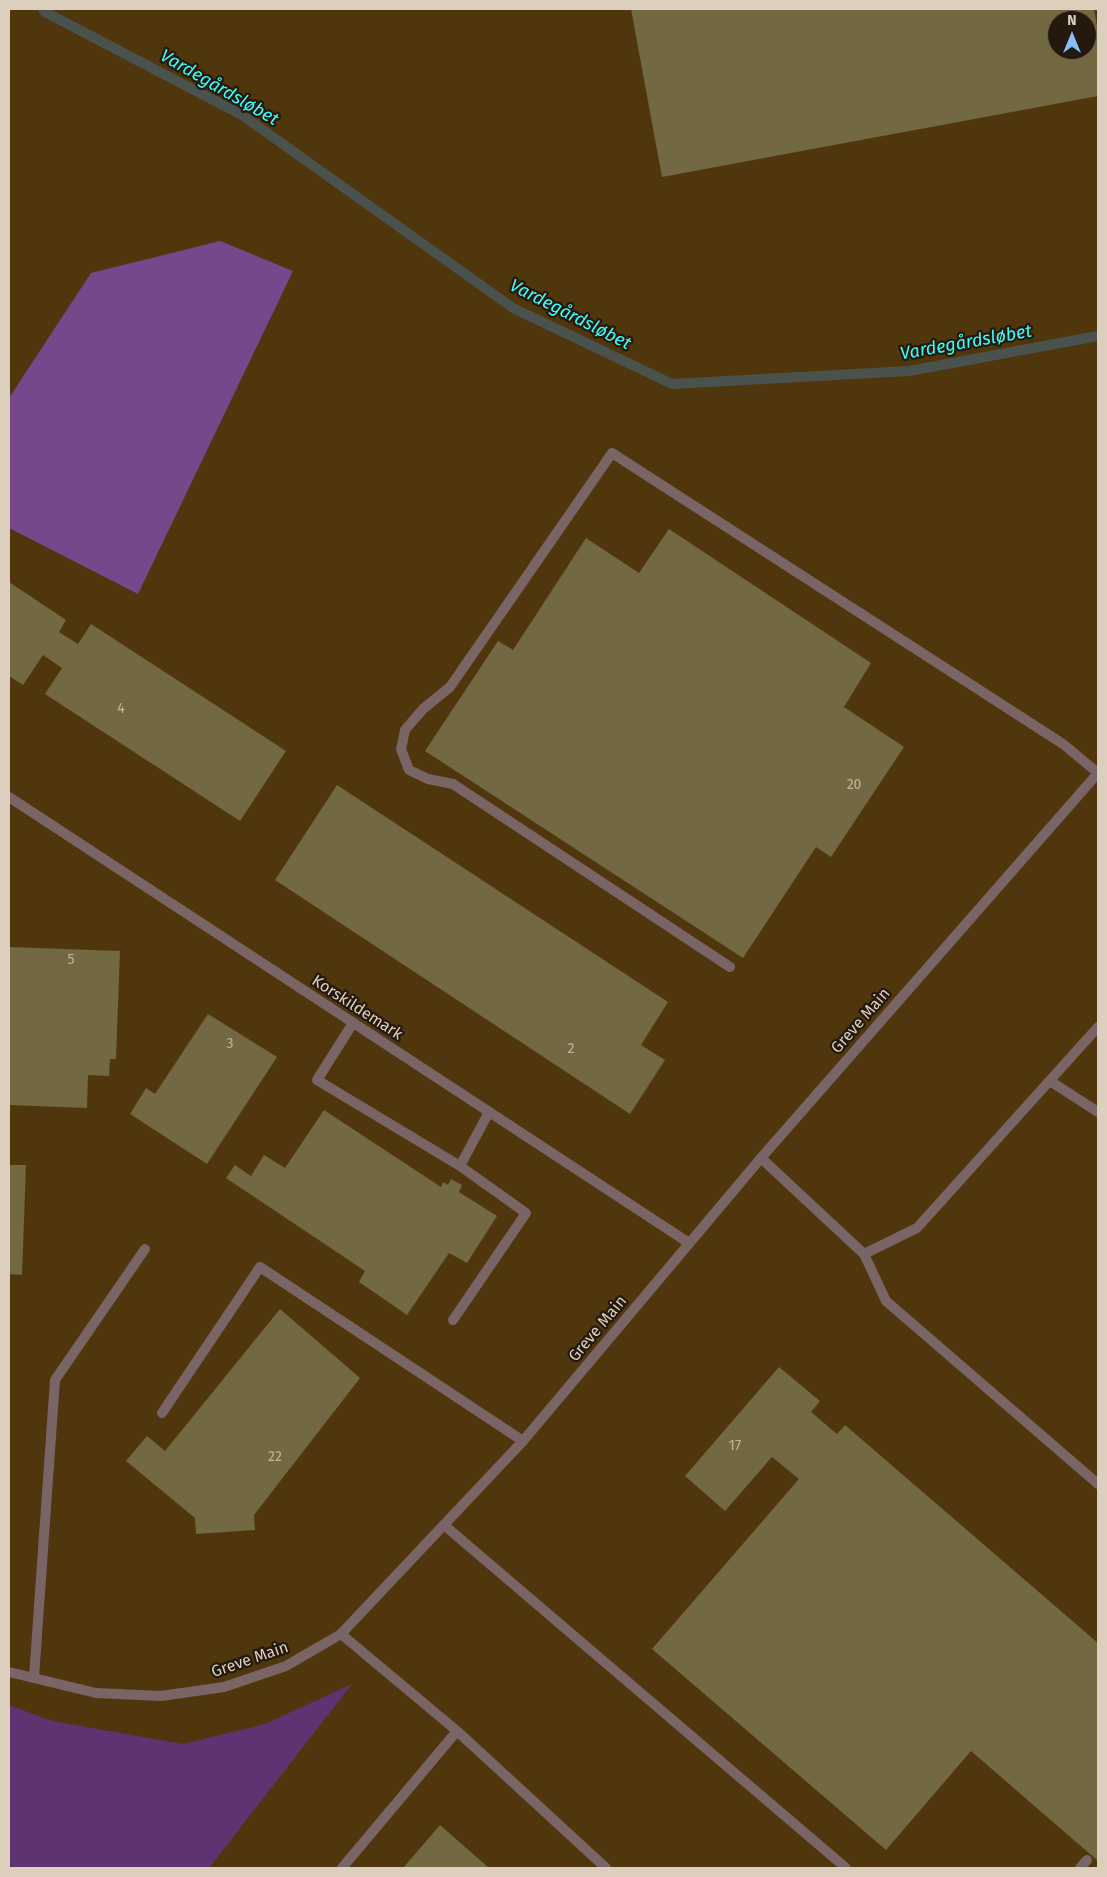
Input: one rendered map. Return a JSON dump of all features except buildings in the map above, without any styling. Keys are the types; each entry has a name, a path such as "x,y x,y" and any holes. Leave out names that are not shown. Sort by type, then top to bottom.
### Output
{"street":[{"path":"730,967 453,784 428,779 409,770 401,749 405,730 423,709 450,687 612,453 1063,744 1098,773"},
{"name":"Greve Main","path":"9,1672 96,1693 161,1696 224,1688 286,1666 341,1634 523,1441 761,1158 1098,773"},
{"name":"Korskildemark","path":"9,797 689,1243"},
{"path":"353,1023 317,1080 460,1166 526,1214 452,1320"},
{"path":"864,1254 917,1228 1098,1027"},
{"path":"1050,1081 1098,1112"},
{"path":"460,1166 489,1112"},
{"path":"761,1158 864,1254 886,1301 1098,1484"},
{"path":"34,1677 55,1380 145,1249"},
{"path":"162,1413 260,1267 523,1441"},
{"path":"444,1525 846,1868"},
{"path":"341,1634 457,1731 606,1868"},
{"path":"342,1868 457,1731"}],"shaded area":[{"path":"9,9 1098,9 1098,1868 9,1868"},
{"path":"220,241 293,271 138,594 9,528 9,398 91,273"},
{"path":"352,1684 209,1868 9,1868 9,1705 52,1721 183,1744 265,1724"}],"waterway":[{"name":"Vardegårdsløbet","path":"43,9 45,12 242,115 513,308 672,384 909,371 1098,336"}]}
